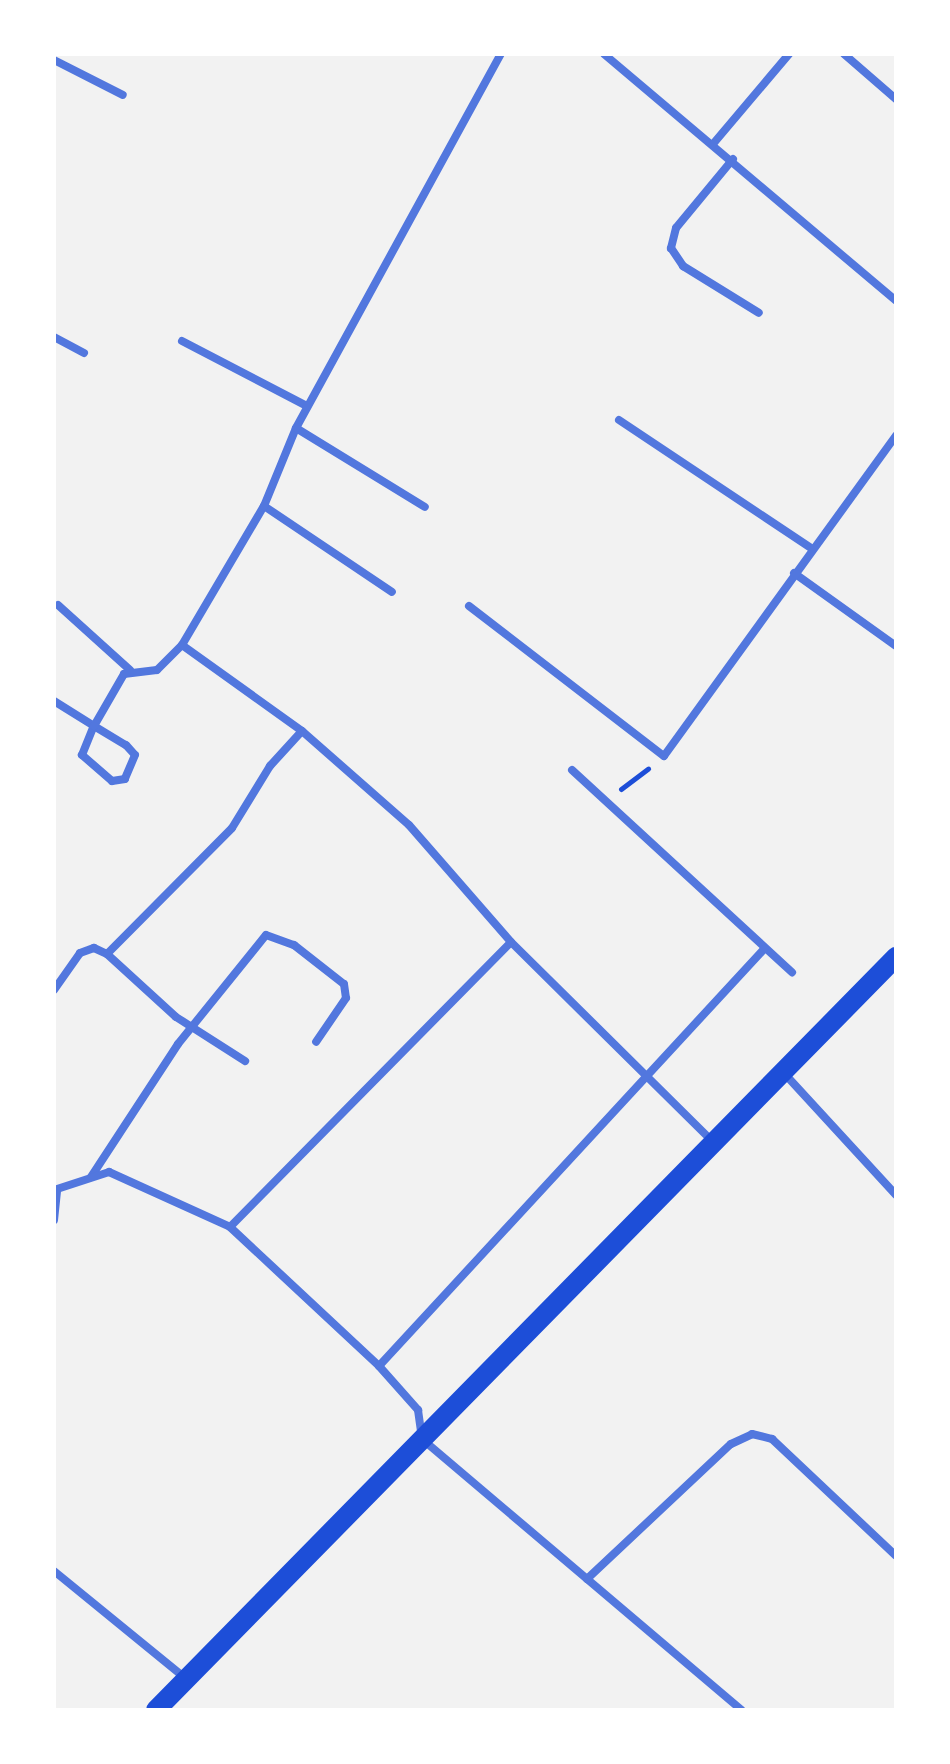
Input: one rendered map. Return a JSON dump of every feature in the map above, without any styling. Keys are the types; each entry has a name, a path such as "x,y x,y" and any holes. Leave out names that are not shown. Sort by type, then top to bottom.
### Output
{"main road":[{"path":"156,1710 896,957"}],"street":[{"path":"58,605 130,670 157,670 182,645 264,506 307,406 501,54"},
{"path":"604,54 733,159 896,301"},
{"path":"713,144 789,54"},
{"path":"844,54 896,99"},
{"path":"54,60 123,95"},
{"path":"733,159 676,228 671,248 683,266 759,313"},
{"path":"54,337 84,353"},
{"path":"182,341 307,406"},
{"path":"619,420 811,548"},
{"path":"296,428 425,507"},
{"path":"469,606 664,756 811,548 896,435"},
{"path":"264,506 392,592"},
{"path":"794,573 896,646"},
{"path":"182,645 302,731 409,825 511,942 714,1142"},
{"path":"54,701 94,726 135,755 125,779 112,781 85,760 94,726 130,670"},
{"path":"107,954 232,828 270,766 302,731"},
{"path":"572,770 792,972"},
{"path":"91,1177 191,1028 255,946 278,936 344,984 346,998 316,1042"},
{"path":"230,1227 511,942"},
{"path":"54,990 80,953 94,948 107,954 191,1028 245,1061"},
{"path":"379,1366 645,1074 764,949"},
{"path":"783,1072 896,1195"},
{"path":"54,1220 56,1191 109,1172 230,1227 379,1366 418,1410 422,1439 741,1710"},
{"path":"587,1579 731,1444 752,1434 772,1439 896,1556"},
{"path":"54,1571 185,1678"}],"path":[{"path":"608,800 664,756"}]}
